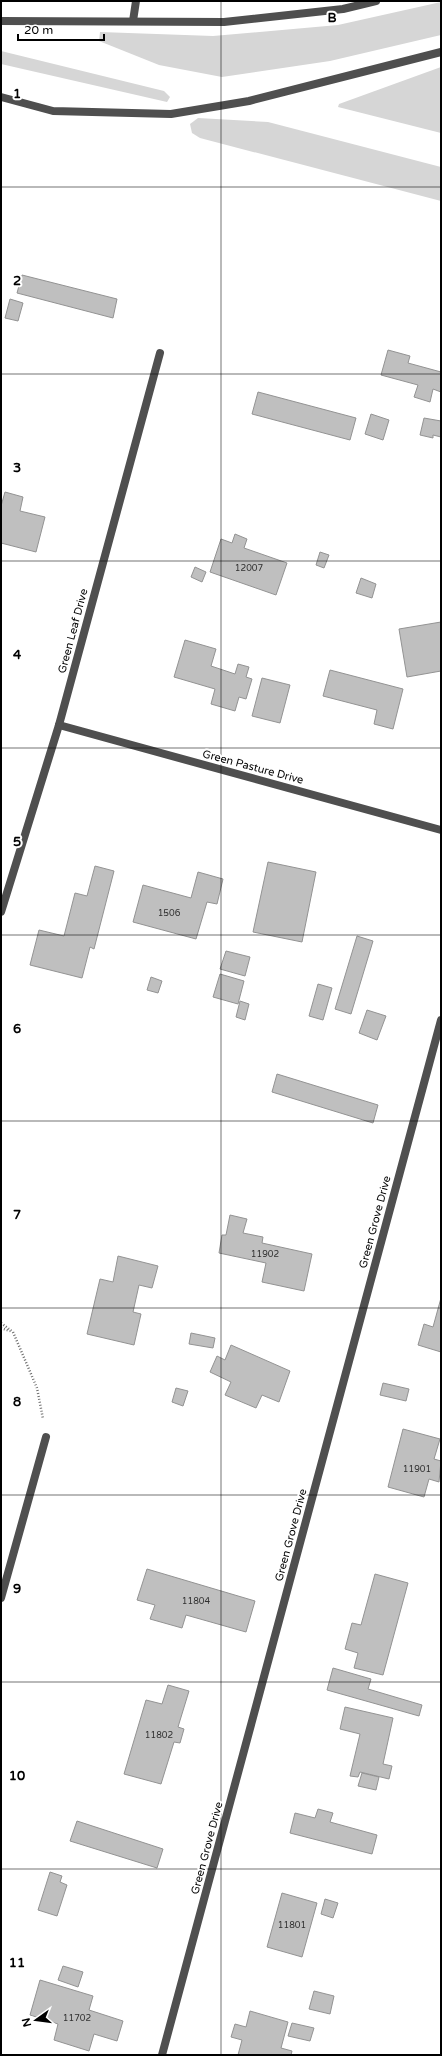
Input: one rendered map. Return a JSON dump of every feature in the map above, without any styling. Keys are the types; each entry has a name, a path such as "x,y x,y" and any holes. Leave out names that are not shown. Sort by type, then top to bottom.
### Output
{"street":[{"path":"133,21 136,1"},
{"path":"1,22 224,22 343,8 376,1"},
{"path":"1,97 53,111 171,114 249,101 441,52"},
{"name":"Green Leaf Drive","path":"1,912 59,725 160,354"},
{"name":"Green Pasture Drive","path":"59,725 441,830"},
{"name":"Green Grove Drive","path":"162,2055 441,1020"},
{"path":"1,1598 46,1437"}],"path":[{"path":"1,1324 13,1332 37,1388 46,1437"},
{"path":"1,1328 13,1332"}],"shaded area":[{"path":"441,2 441,35 330,61 222,77 159,65 99,41 100,32 213,36 338,25"},
{"path":"1,51 164,91 170,97 167,102 1,64"},
{"path":"441,67 441,133 338,107 339,104"},
{"path":"198,118 268,122 441,167 441,201 200,138 192,133 190,124"}],"building":[{"path":"22,275 117,299 113,318 17,293"},
{"path":"10,299 23,303 18,321 5,318"},
{"path":"388,350 410,356 408,363 441,372 441,392 433,389 430,402 414,397 418,385 381,375"},
{"path":"258,392 356,418 350,440 252,414"},
{"path":"371,414 389,420 383,440 365,434"},
{"path":"424,418 441,421 441,437 433,435 433,438 420,435"},
{"path":"5,492 23,497 20,511 45,517 36,552 1,543 1,506"},
{"path":"235,534 247,539 244,548 287,563 276,595 210,572 221,539 232,543"},
{"path":"320,552 329,555 324,568 316,565"},
{"path":"195,567 206,572 202,582 191,577"},
{"path":"361,578 376,584 372,598 356,593"},
{"path":"441,622 441,671 407,677 399,629"},
{"path":"185,640 216,649 211,666 235,674 238,664 249,667 246,677 252,679 246,699 239,697 235,711 211,704 215,689 174,677"},
{"path":"330,670 403,689 393,729 374,724 377,710 323,696"},
{"path":"262,678 290,685 280,723 252,716"},
{"path":"268,862 316,872 302,942 253,932"},
{"path":"95,866 114,871 94,949 90,947 82,978 30,965 39,930 64,936 75,893 87,896"},
{"path":"198,872 223,879 217,904 207,902 196,939 133,922 143,885 191,898"},
{"path":"357,936 373,941 351,1014 335,1009"},
{"path":"226,951 250,957 245,976 220,969"},
{"path":"220,974 244,981 238,1004 213,997"},
{"path":"151,977 162,981 158,993 147,990"},
{"path":"318,984 332,988 323,1020 309,1016"},
{"path":"240,1001 249,1004 245,1020 236,1017"},
{"path":"367,1010 386,1016 377,1040 359,1033"},
{"path":"277,1074 378,1105 373,1123 272,1092"},
{"path":"230,1215 247,1219 243,1233 263,1237 262,1243 312,1254 304,1291 262,1282 266,1263 219,1253 222,1235 226,1235"},
{"path":"118,1256 158,1266 152,1288 139,1285 133,1312 141,1314 134,1345 87,1334 100,1279 113,1282"},
{"path":"441,1298 441,1352 418,1345 424,1324 433,1327"},
{"path":"191,1333 215,1338 213,1348 189,1344"},
{"path":"231,1345 290,1371 279,1402 262,1395 256,1408 225,1395 231,1382 210,1372 217,1356 225,1360"},
{"path":"383,1383 409,1389 406,1401 380,1395"},
{"path":"176,1388 188,1391 183,1406 172,1402"},
{"path":"403,1429 440,1439 434,1459 441,1461 439,1482 429,1479 424,1497 388,1487"},
{"path":"147,1569 255,1601 246,1632 186,1615 182,1628 150,1619 155,1605 137,1600"},
{"path":"375,1574 408,1583 383,1675 354,1668 358,1653 345,1649 352,1623 361,1625"},
{"path":"333,1668 371,1679 368,1689 422,1705 419,1716 327,1690"},
{"path":"168,1685 189,1691 178,1727 184,1729 180,1743 174,1742 161,1784 124,1774 146,1700 162,1704"},
{"path":"345,1707 393,1718 383,1764 392,1766 389,1779 360,1772 358,1777 350,1776 360,1734 340,1729"},
{"path":"362,1773 379,1777 376,1790 358,1786"},
{"path":"318,1809 333,1813 330,1822 377,1835 372,1854 290,1833 295,1813 315,1818"},
{"path":"77,1821 163,1849 157,1868 70,1841"},
{"path":"50,1872 62,1876 60,1882 67,1885 57,1916 38,1910"},
{"path":"282,1893 317,1903 302,1957 267,1947"},
{"path":"325,1899 338,1903 333,1918 321,1914"},
{"path":"63,1966 83,1972 78,1987 58,1980"},
{"path":"40,1980 93,1996 89,2010 123,2021 117,2041 94,2034 89,2051 54,2040 58,2024 30,2015"},
{"path":"314,1991 334,1996 330,2014 309,2009"},
{"path":"250,2011 288,2022 281,2048 292,2051 291,2055 238,2055 242,2040 231,2037 235,2024 246,2027"},
{"path":"292,2023 314,2028 310,2041 288,2036"}]}
